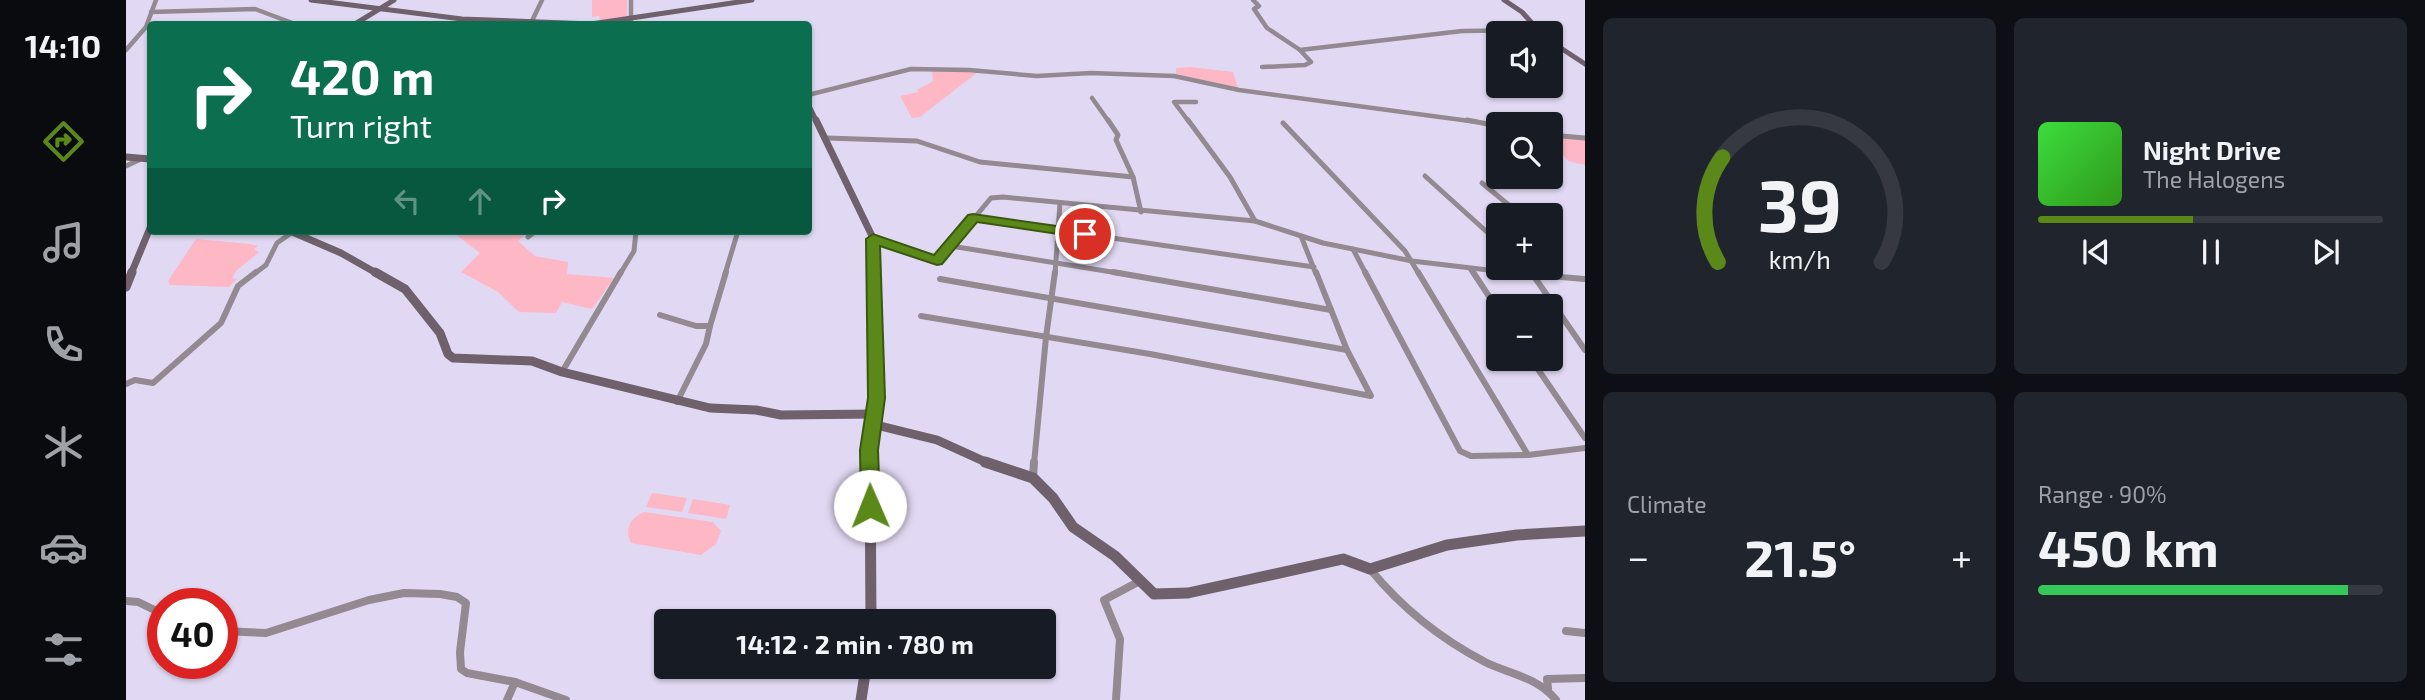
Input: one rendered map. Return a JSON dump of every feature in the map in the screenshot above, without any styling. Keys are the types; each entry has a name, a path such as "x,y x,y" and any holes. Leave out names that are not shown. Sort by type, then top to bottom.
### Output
{"street":[{"path":"148,21 156,0"},
{"path":"311,0 462,19 532,21 542,0"},
{"path":"360,21 394,0"},
{"path":"631,0 631,20"},
{"path":"621,21 752,0"},
{"path":"1252,0 1259,6 1254,9 1267,28 1307,55 1310,64 1262,67"},
{"path":"1506,0 1530,21"},
{"path":"151,12 255,9 287,21"},
{"path":"126,50 147,23"},
{"path":"1300,50 1462,31 1486,31"},
{"path":"1563,50 1585,64"},
{"path":"812,94 848,83 920,68 1037,76 1091,73 1174,76 1239,90 1431,114 1486,124"},
{"path":"1092,98 1118,135 1116,140 1133,177 1141,212"},
{"path":"1196,102 1174,102 1230,177 1255,220"},
{"path":"812,117 827,138 833,159 873,239 873,419 869,450 872,609"},
{"path":"1283,123 1405,251 1528,455"},
{"path":"1563,136 1585,138"},
{"path":"827,138 915,141 980,162 1133,177"},
{"path":"126,157 147,159"},
{"path":"126,166 141,159"},
{"path":"1425,176 1486,231"},
{"path":"1482,183 1506,203"},
{"path":"873,239 915,251 935,260 942,257 973,218 996,197 1141,212 1255,220 1301,236 1353,249 1412,261 1486,271"},
{"path":"1033,478 1060,203"},
{"path":"973,218 1314,267"},
{"path":"126,287 147,235"},
{"path":"126,384 135,380 153,383 216,328 225,317 238,286 266,265 277,243 287,235"},
{"path":"301,235 341,253 405,289 440,333 448,354 453,358 532,361 562,372 677,402 781,415 873,419 937,440 979,460 1033,478 1043,486 1073,527 1115,556 1154,594 1188,593 1343,559 1354,561 1370,569 1410,609 1446,637 1486,662 1548,688 1556,700"},
{"path":"562,372 634,251 636,235"},
{"path":"677,402 706,344 737,235"},
{"path":"921,316 1371,396 1347,350 1301,236"},
{"path":"951,246 1273,298 1331,310"},
{"path":"1353,249 1460,451 1471,456 1528,455 1585,449"},
{"path":"1471,270 1487,294"},
{"path":"1563,277 1585,279"},
{"path":"940,279 1347,350"},
{"path":"1537,280 1585,350"},
{"path":"660,315 696,326 710,326"},
{"path":"1539,371 1585,438"},
{"path":"1370,569 1447,545 1517,535 1585,531"},
{"path":"1116,700 1121,639 1104,600 1140,581"},
{"path":"238,632 266,633 369,600 404,593 457,597 466,603 460,652 461,668 467,673 514,682 566,700"},
{"path":"126,601 147,606"},
{"path":"1566,631 1585,633"},
{"path":"1548,688 1548,679 1585,678"},
{"path":"861,700 864,679"},
{"path":"507,700 514,682"}],"shaded area":[{"path":"592,0 627,0 627,16 600,20 599,16 592,17"},
{"path":"1176,68 1233,72 1238,88 1176,74"},
{"path":"932,71 978,72 920,117 912,118 900,96 918,92 917,90 933,81"},
{"path":"1563,137 1585,140 1585,165 1568,161 1563,155"},
{"path":"456,235 525,235 518,241 535,256 568,262 567,274 614,278 592,309 562,302 556,313 519,312 498,292 461,272 480,253"},
{"path":"196,239 250,244 258,246 254,249 259,252 236,271 232,278 237,279 229,287 170,285 168,281"},
{"path":"652,493 687,498 682,512 646,507"},
{"path":"693,499 730,505 726,519 688,513"},
{"path":"644,512 713,522 721,531 716,544 701,555 631,543 628,533 630,524"}],"route":[{"path":"870,506 869,450 877,398 873,239 939,260 973,218 1085,234"}]}
